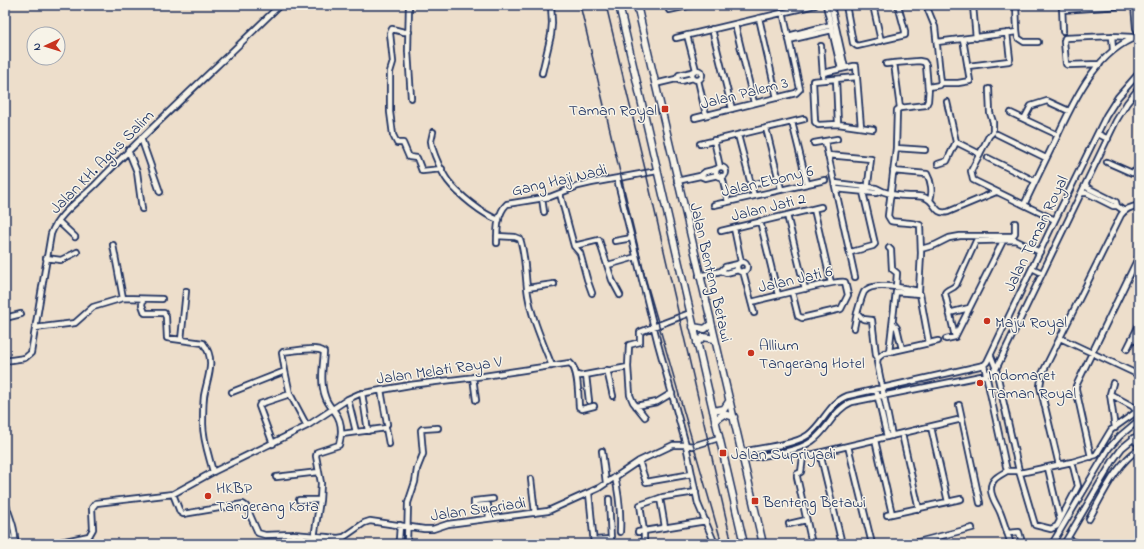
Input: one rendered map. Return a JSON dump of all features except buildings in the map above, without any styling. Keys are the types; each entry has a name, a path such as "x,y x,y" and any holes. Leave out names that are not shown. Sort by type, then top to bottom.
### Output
{"highway":[{"path":"5,527 13,544"}],"main road":[{"name":"Jalan Benteng Betawi","path":"619,5 744,544"},
{"name":"Jalan Benteng Betawi","path":"637,5 699,276 744,459 762,544"},
{"path":"693,327 705,329 711,324"},
{"path":"697,343 703,338 715,339"},
{"path":"713,411 724,409 730,400"},
{"path":"715,420 724,414 734,417"}],"street":[{"name":"Jalan KH. Agus Salim","path":"5,361 21,359 28,356 32,347 46,258 51,234 58,221 128,150 280,5"},
{"path":"409,5 408,67 411,98"},
{"path":"542,73 551,35 551,5"},
{"path":"669,10 681,6 692,5"},
{"path":"676,38 815,5"},
{"path":"826,5 843,68"},
{"path":"831,5 843,68"},
{"path":"847,5 853,43 857,46 905,35 898,5"},
{"path":"873,5 881,41"},
{"path":"926,5 935,27 941,83"},
{"path":"974,5 976,38"},
{"path":"1016,5 1018,38 1022,42 1038,42"},
{"path":"1024,205 1076,96 1100,64 1113,50 1125,40 1139,35 1136,28 1137,15 1134,5 1062,8 1063,31"},
{"path":"783,12 789,38 831,28"},
{"path":"759,18 777,98"},
{"path":"735,24 754,103"},
{"path":"409,32 392,29 390,33 393,62 390,80 390,112 394,138 396,143 403,143 409,157 417,158 422,171 442,169"},
{"path":"712,29 732,109"},
{"path":"937,42 1017,32"},
{"path":"968,66 1009,61 1007,33"},
{"path":"687,35 695,79 706,115"},
{"path":"1100,64 1066,64 1065,38 1112,36 1125,40"},
{"path":"1112,36 1113,50"},
{"name":"Jalan Palem 3","path":"695,118 777,98 799,91 800,89 789,38"},
{"path":"928,89 931,86 941,83 970,81 963,39"},
{"path":"821,46 824,79"},
{"path":"886,64 919,61 924,62 926,65 928,102 926,105 900,108"},
{"path":"854,328 857,313 866,290 882,286 919,291 921,249 919,224 897,222 891,220 888,216 896,148 897,110 900,108 894,63"},
{"path":"1088,64 1092,74"},
{"path":"823,74 856,66 861,127"},
{"path":"655,84 676,79 679,76 694,71 700,71 702,74 700,78 695,79 681,81 676,79"},
{"name":"Jalan Teman Royal","path":"984,365 991,356 1055,220 1099,135 1106,116 1118,96 1139,73"},
{"path":"857,77 813,80 816,124 838,124 873,129"},
{"path":"836,78 838,124"},
{"name":"Jalan Teman Royal","path":"996,369 1041,273 1086,185 1116,121 1127,103 1139,88"},
{"path":"989,89 990,113 993,122 993,132 989,136 971,171 973,180 1055,220"},
{"path":"1024,119 1031,106 1047,101 1069,111"},
{"path":"938,164 946,161 956,142 947,102"},
{"path":"1010,113 1058,135"},
{"path":"700,144 804,119"},
{"path":"792,122 807,183"},
{"path":"766,128 781,189"},
{"path":"433,132 431,141 432,147 448,182 489,217 499,220"},
{"path":"997,134 1046,158"},
{"path":"738,135 754,196"},
{"path":"1099,135 1107,139"},
{"path":"141,138 160,192"},
{"path":"814,143 837,139"},
{"path":"714,140 720,176 728,202"},
{"path":"825,141 851,252 855,277"},
{"path":"956,142 980,154"},
{"path":"896,148 925,150"},
{"path":"128,150 137,172 142,208"},
{"path":"828,155 871,158 872,160 865,189 875,244 873,246 851,252"},
{"path":"988,158 1035,181"},
{"path":"1107,162 1132,173 1135,172 1139,165"},
{"path":"677,180 700,176 705,178 720,176 725,175 726,171 725,168 719,168 705,172 700,176"},
{"name":"Gang Haji Nadi","path":"497,243 499,220 503,208 507,204 560,194 578,186 657,171"},
{"path":"893,171 926,174 932,194 930,200"},
{"path":"751,185 778,178"},
{"path":"617,179 654,327 686,444 698,504 715,544"},
{"name":"Jalan Ebony 6","path":"714,205 825,180"},
{"path":"835,183 865,189"},
{"path":"1086,185 1088,188 1116,202 1117,206"},
{"path":"836,189 876,188 890,194 900,196 922,196 930,200 939,212 944,213 996,192"},
{"path":"1082,193 1087,193 1117,206 1124,211"},
{"path":"560,194 574,246 580,253 592,293"},
{"path":"542,198 544,212"},
{"path":"1058,465 1040,386 1040,380 1124,211 1128,208 1139,205"},
{"name":"Jalan Jati 2","path":"721,231 821,207"},
{"path":"814,209 831,283"},
{"path":"787,215 805,289"},
{"path":"58,221 75,237"},
{"path":"760,222 778,295"},
{"path":"921,249 935,245 949,238 960,236 1013,236 1015,233 1015,223"},
{"path":"734,228 739,263 754,313"},
{"path":"497,236 515,237 520,239 532,312 552,366"},
{"path":"615,241 632,238"},
{"path":"574,246 599,240 613,283 620,295"},
{"path":"955,337 945,294 956,285 976,241 1016,240 1040,252"},
{"path":"955,337 1003,241"},
{"path":"113,245 123,298"},
{"path":"889,248 891,250 892,269 897,273 896,287"},
{"path":"46,258 61,260 77,252"},
{"path":"1091,457 1076,386 1139,256"},
{"path":"608,265 636,257"},
{"path":"699,276 721,271 725,267 739,263 746,263 747,266 745,270 741,271 726,273 721,271"},
{"path":"1033,268 1041,273"},
{"name":"Jalan Jati 6","path":"751,302 778,295 831,283 844,281 848,295 841,309 808,318 802,318 798,316 792,292"},
{"path":"527,288 554,284"},
{"path":"181,340 186,291"},
{"path":"889,352 896,292 920,294 929,343"},
{"path":"35,328 75,323 93,306 123,298 162,299"},
{"path":"143,299 142,305 145,313 164,313 166,317 167,338 203,343 207,348 210,357 210,374 204,396 203,425 205,441 213,472"},
{"path":"949,312 969,308"},
{"path":"645,417 630,396 628,367 629,345 639,343 640,332 690,313"},
{"path":"857,313 863,319 872,320 876,354 878,358 877,362 880,396 889,437"},
{"path":"5,318 21,314"},
{"path":"893,323 897,328 902,349"},
{"path":"1127,349 1139,325"},
{"path":"946,339 955,337"},
{"path":"1060,338 1139,375"},
{"path":"1132,338 1139,342"},
{"path":"878,358 884,353 938,341"},
{"path":"307,426 290,394 282,353 321,349 324,352 322,385 325,398 338,418 342,434 340,445 317,452 316,456 321,483 320,500 313,544"},
{"path":"991,356 996,369 1020,472 1035,525 1051,529 1057,526 1078,486 1072,462"},
{"name":"Jalan Melati Raya V","path":"173,494 213,472 273,444 307,426 348,399 362,393 572,364 577,375"},
{"path":"742,452 797,440 806,436 814,430 838,402 851,394 984,365 1007,471"},
{"path":"594,406 580,408 577,375 628,367"},
{"path":"744,459 796,448 809,443 817,437 842,407 852,402 986,375 996,369"},
{"path":"607,370 612,396"},
{"path":"232,392 285,371"},
{"path":"586,374 589,401"},
{"path":"474,377 476,400"},
{"path":"1113,383 1110,394 1115,428"},
{"path":"381,390 387,424"},
{"path":"362,393 368,431"},
{"path":"636,406 657,402 672,393"},
{"path":"273,444 259,406 260,404 290,394"},
{"path":"851,394 852,402"},
{"path":"1011,544 1000,511 991,494 990,489 992,483 998,476 1007,471 1020,472 1048,468 1096,455 1106,437 1115,428 1138,411 1110,394"},
{"path":"348,399 356,432"},
{"path":"959,405 980,493 980,503"},
{"path":"812,544 796,475 801,472 803,458 806,456 962,419"},
{"path":"1052,544 1109,448 1120,436 1139,420"},
{"path":"930,427 948,502"},
{"path":"342,434 387,428 389,444"},
{"path":"407,544 408,503 415,482 416,469 423,454 421,430 438,428"},
{"path":"902,434 919,509"},
{"path":"1064,544 1117,454 1139,434"},
{"name":"Jalan Supriadi","path":"173,494 180,512 183,514 243,504 246,506 258,533 265,535 293,534 341,538 364,523 370,521 433,529 448,524 548,511 589,493 639,461 673,445 686,444 693,446 719,438"},
{"path":"1090,519 1119,468 1139,448 1133,438"},
{"path":"875,440 892,514"},
{"path":"848,446 872,544"},
{"path":"762,448 764,455"},
{"path":"602,451 606,483"},
{"path":"820,453 842,544"},
{"path":"639,461 646,482 692,474"},
{"path":"1048,468 1060,520"},
{"path":"276,477 319,472"},
{"path":"615,477 620,506 620,532"},
{"path":"531,479 535,513"},
{"path":"644,544 644,531 640,505 660,498 696,492"},
{"path":"589,493 594,542 612,539 610,499"},
{"path":"51,544 89,536 92,533 92,508 96,502 173,494"},
{"path":"1091,497 1098,504"},
{"path":"660,498 665,527"},
{"path":"489,518 488,505 474,506 474,501 493,499"},
{"path":"887,515 960,499"},
{"path":"299,500 320,500"},
{"path":"5,502 16,538 13,544"},
{"path":"789,524 806,520"},
{"path":"638,532 706,521"},
{"path":"399,540 400,525"},
{"path":"910,544 972,528"},
{"path":"1007,533 1019,532 1021,539"},
{"path":"293,534 294,544"},
{"path":"83,538 84,544"},
{"path":"1067,539 1080,544"},
{"path":"1134,544 1139,542"},
{"path":"1086,544 1094,544"}],"railway":[{"path":"580,5 645,277 722,544"},
{"path":"606,5 732,544"}],"place":[{"name":"Taman Royal","path":"665,109"},
{"name":"Maju Royal","path":"987,321"},
{"name":"Allium Tangerang Hotel","path":"751,353"},
{"name":"Indomaret Taman Royal","path":"980,383"},
{"name":"Jalan Supriyadi","path":"723,453"},
{"name":"HKBP Tangerang Kota","path":"208,496"},
{"name":"Benteng Betawi","path":"755,501"}]}
